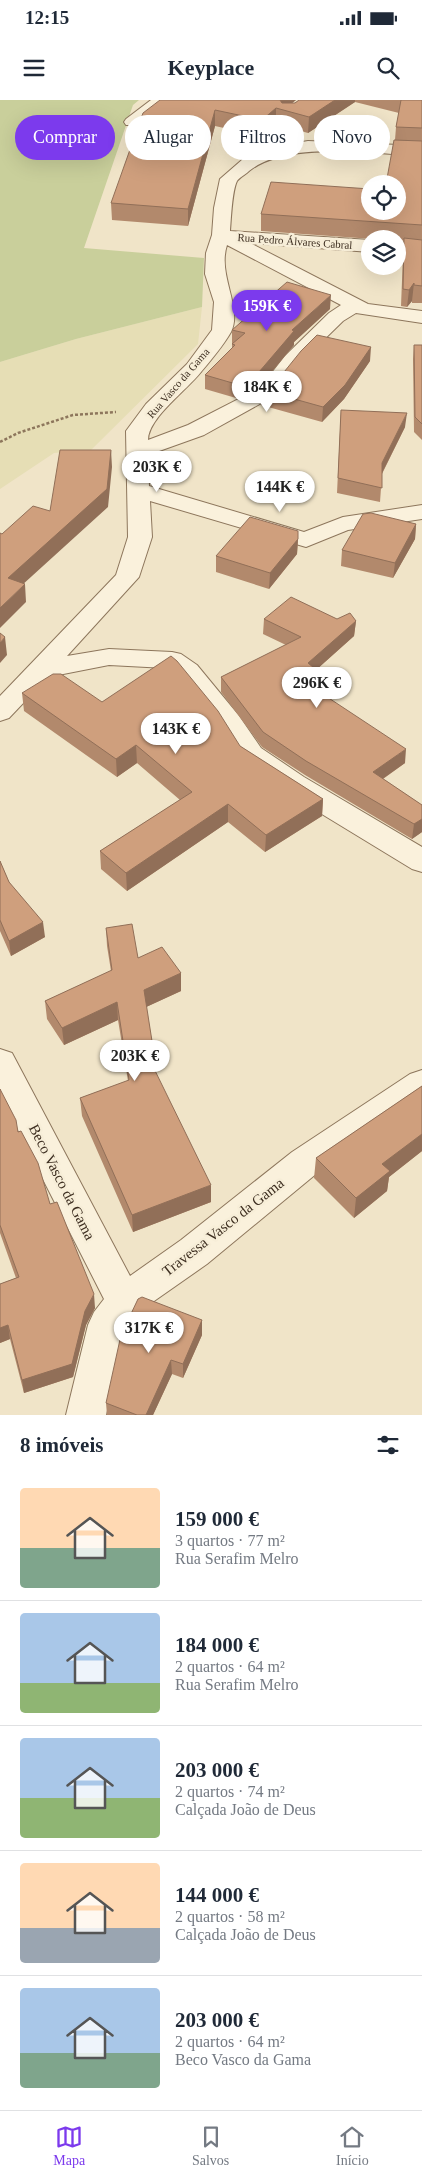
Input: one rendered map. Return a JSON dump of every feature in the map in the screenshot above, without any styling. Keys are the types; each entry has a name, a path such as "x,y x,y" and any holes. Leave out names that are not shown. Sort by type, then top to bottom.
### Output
{"street":[{"path":"141,115 161,100"},
{"name":"Rua Vasco da Gama","path":"0,712 127,577 140,537 138,431 154,409 194,368 222,330 224,302 215,274 215,253 221,235 223,208 229,179 249,163 279,151 308,146 422,151"},
{"path":"221,235 363,309 422,317"},
{"name":"Rua Pedro Álvares Cabral","path":"221,235 361,245"},
{"path":"406,249 422,250"},
{"path":"137,452 196,430 267,392 292,360 336,317 355,305"},
{"path":"138,490 306,540 343,524 422,512"},
{"path":"38,670 108,657 172,660 188,671 229,722 251,756 422,861"},
{"name":"Beco Vasco da Gama","path":"0,1062 124,1301"},
{"name":"Travessa Vasco da Gama","path":"86,1415 108,1325 124,1301 194,1252 304,1163 422,1084"}],"path":[{"path":"0,442 18,432 73,415 154,409"}],"shaded area":[{"path":"202,307 198,344 91,450 54,453 0,489 0,362 76,339"}],"green space":[{"path":"0,100 139,100 133,105 130,115 125,115 125,128 115,158 115,115 15,115 15,160 114,160 84,248 204,258 202,307 76,339 0,362"}],"building":[{"path":"160,100 280,100 282,103 295,103 299,100 335,100 309,117 276,108 268,115 238,115 215,110 211,125 211,115 142,115"},
{"path":"401,100 422,100 422,128 396,127"},
{"path":"394,140 422,141 422,225 261,214 271,182 361,188 361,220 406,220 406,175 388,175"},
{"path":"126,160 201,160 188,209 111,203"},
{"path":"406,238 422,240 422,286 414,285 414,283 409,290 403,289 403,275 406,275"},
{"path":"287,282 331,295 292,330 294,331 259,372 236,384 205,375 235,345 232,344 245,333 232,330"},
{"path":"317,335 371,347 345,385 323,407 262,390 276,382 301,351"},
{"path":"414,345 422,345 422,424 415,417"},
{"path":"341,410 407,413 382,463 382,488 338,478"},
{"path":"60,450 111,450 107,489 8,578 25,584 0,608 0,533 2,534 33,506 50,511"},
{"path":"371,513 416,524 395,563 342,550 363,514"},
{"path":"250,517 298,531 298,539 270,573 216,556"},
{"path":"291,597 337,619 350,613 356,621 308,663 325,677 309,685 406,749 373,772 422,805 422,819 414,824 306,761 263,732 221,677 301,637 264,619"},
{"path":"0,633 5,637 0,643"},
{"path":"171,656 218,711 240,746 323,799 266,835 228,804 126,873 100,851 192,792 136,745 116,759 22,693 53,674 61,674 102,702"},
{"path":"0,861 9,882 43,922 9,941 0,920"},
{"path":"132,924 138,958 162,947 181,973 144,990 152,1041 141,1042 211,1185 132,1215 80,1098 129,1080 117,1002 62,1028 45,1001 112,970 106,928"},
{"path":"422,1086 422,1134 382,1164 390,1171 356,1198 316,1158"},
{"path":"0,1089 16,1120 18,1132 21,1131 38,1163 50,1204 57,1202 94,1294 85,1311 72,1364 22,1380 8,1325 0,1328 0,1284 19,1277 0,1225"},
{"path":"142,1297 202,1320 183,1364 171,1360 146,1415 137,1415 106,1403 121,1335 138,1299"}]}
